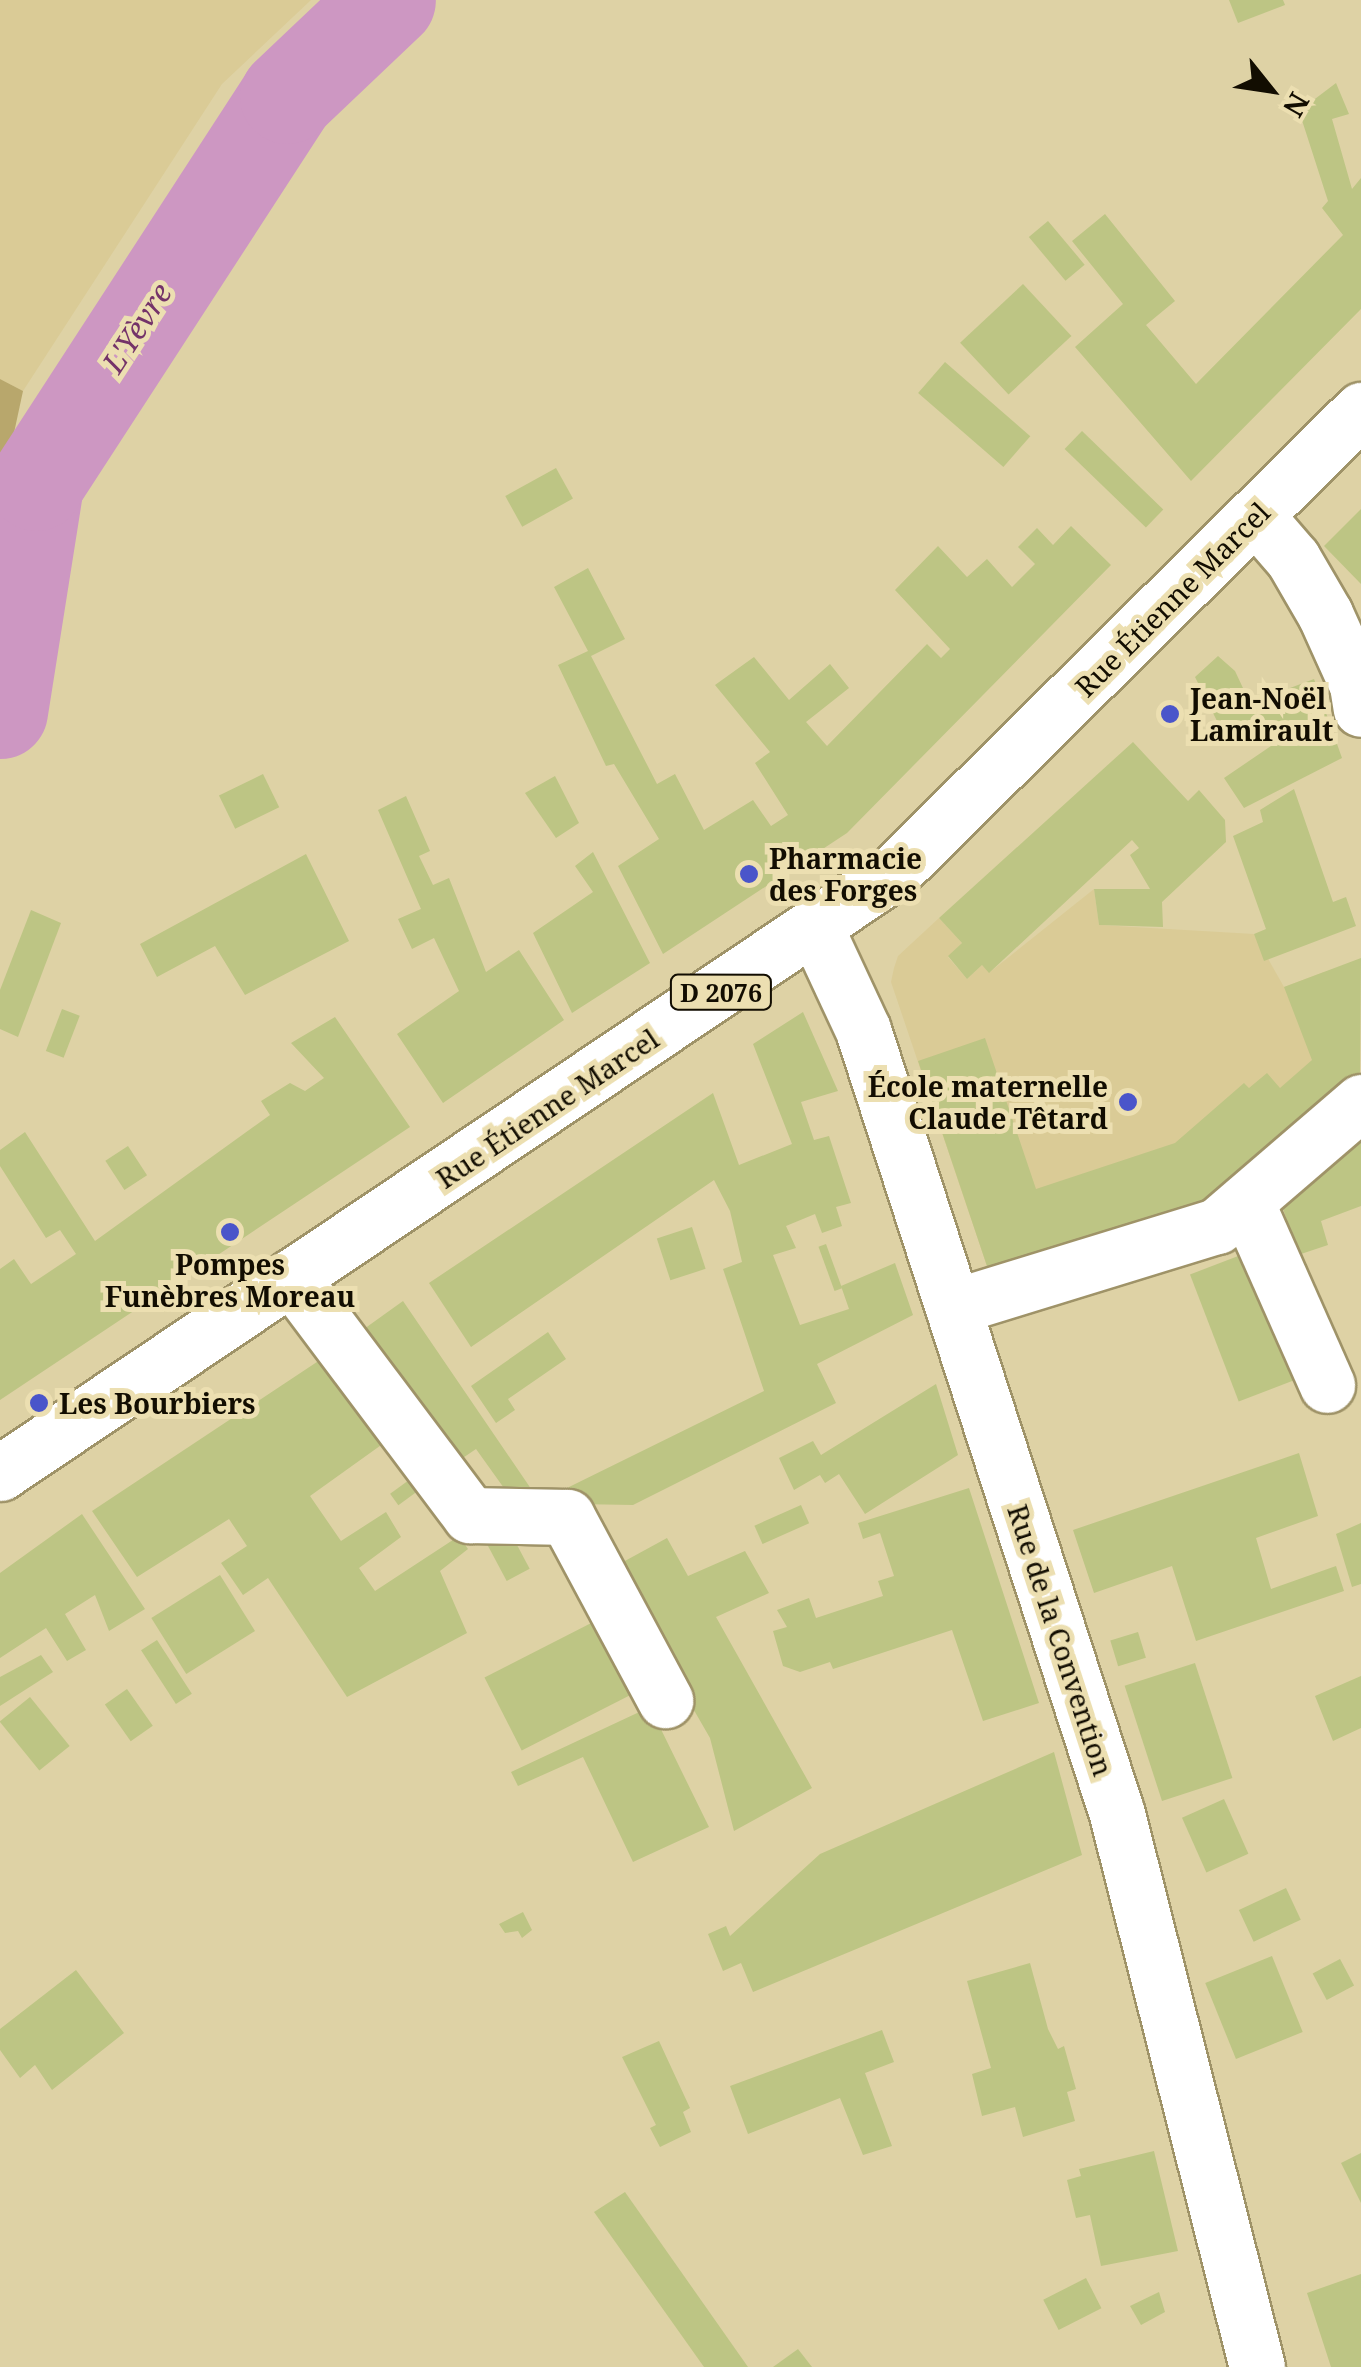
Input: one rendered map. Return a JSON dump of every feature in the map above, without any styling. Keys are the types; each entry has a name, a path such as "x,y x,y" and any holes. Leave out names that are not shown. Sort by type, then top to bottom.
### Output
{"street":[{"name":"Rue Étienne Marcel","path":"0,1473 816,929 960,813 1361,410"},
{"path":"1255,515 1292,559 1360,693"},
{"name":"Rue de la Convention","path":"816,929 863,1030 1117,1814 1257,2367"},
{"path":"953,1307 1217,1226 1361,1102"},
{"path":"1246,1202 1327,1385"},
{"path":"291,1278 470,1514 568,1517 665,1700"}],"shaded area":[{"path":"0,0 311,0 222,84 23,391 0,379"},
{"path":"0,379 23,391 0,498"},
{"name":"École maternelle Claude Têtard","path":"1094,889 1099,925 1254,934 1284,987 1324,972 1360,1072 1205,1204 991,1278 891,982 894,968 898,956 939,918 962,943 948,957 967,979 982,965 990,972"}],"building":[{"path":"1229,0 1283,0 1285,5 1238,23"},
{"path":"1336,83 1349,114 1332,119 1352,189 1361,178 1361,309 1191,481 1075,347 1123,304 1072,241 1105,214 1175,301 1146,325 1196,384 1343,235 1322,208 1328,201 1299,111"},
{"path":"1048,221 1085,265 1065,281 1029,237"},
{"path":"1023,284 1071,336 1009,395 960,343"},
{"path":"945,362 1030,436 1003,467 918,393"},
{"path":"1082,431 1163,509 1146,527 1065,449"},
{"path":"556,468 573,499 522,527 505,496"},
{"path":"1361,509 1361,584 1324,546"},
{"path":"1071,526 1111,565 847,833 663,954 618,866 659,839 614,764 606,766 558,665 588,651 554,587 588,568 625,639 591,656 657,784 675,774 704,830 753,800 771,826 788,815 755,763 770,752 715,685 754,657 789,700 830,664 849,688 806,722 827,746 927,644 941,658 950,649 895,590 938,546 967,577 987,559 1012,587 1035,564 1018,547 1037,528 1053,545"},
{"path":"1218,656 1235,671 1250,703 1314,679 1342,758 1244,808 1224,778 1271,746 1261,727 1226,739 1195,677"},
{"path":"1133,742 1188,801 1199,790 1225,820 1226,842 1162,902 1163,927 1099,925 1094,889 1150,889 1130,855 1139,848 1132,840 989,973 982,965 967,979 948,956 962,943 939,918"},
{"path":"263,774 279,807 235,829 219,795"},
{"path":"555,776 579,823 556,838 525,793"},
{"path":"1294,789 1333,902 1346,897 1356,926 1264,961 1254,934 1266,929 1233,836 1263,822 1260,810"},
{"path":"406,796 430,851 419,856 433,885 449,878 486,972 519,950 564,1020 443,1103 397,1034 459,991 434,938 412,949 398,919 421,909 378,810"},
{"path":"593,852 650,963 572,1013 533,933 593,892 575,866"},
{"path":"306,854 349,941 245,995 215,946 157,977 140,944"},
{"path":"31,910 61,923 18,1037 0,1029 0,990"},
{"path":"1361,958 1360,1072 1205,1204 991,1278 918,1061 985,1038 1036,1189 1175,1143 1244,1083 1249,1088 1267,1073 1280,1088 1312,1060 1284,987"},
{"path":"62,1009 80,1016 64,1058 46,1051"},
{"path":"803,1012 838,1091 801,1102 814,1140 829,1136 851,1203 836,1207 842,1226 822,1233 815,1214 786,1226 796,1248 773,1255 800,1325 849,1309 841,1286 895,1263 913,1315 817,1364 836,1403 633,1505 576,1504 567,1488 764,1391 723,1269 742,1262 730,1211 714,1180 471,1347 429,1283 713,1093 739,1165 792,1144 753,1044"},
{"path":"335,1017 410,1127 0,1400 0,1269 14,1259 31,1284 76,1254 60,1230 46,1238 0,1166 0,1150 25,1132 95,1241 270,1115 261,1101 290,1083 305,1091 324,1078 291,1043"},
{"path":"1361,1140 1361,1206 1321,1221 1328,1245 1298,1255 1275,1184 1298,1163"},
{"path":"128,1146 147,1175 124,1190 105,1161"},
{"path":"692,1227 706,1269 670,1280 657,1238"},
{"path":"826,1244 842,1288 835,1291 818,1247"},
{"path":"1246,1253 1295,1380 1239,1401 1190,1275"},
{"path":"403,1301 540,1502 514,1502 476,1449 448,1468 357,1334"},
{"path":"548,1332 566,1359 508,1399 515,1410 496,1423 471,1386"},
{"path":"332,1352 391,1438 310,1496 341,1541 386,1512 401,1537 359,1568 375,1591 459,1536 468,1549 440,1571 467,1633 347,1697 268,1578 243,1595 221,1563 247,1546 229,1519 137,1577 92,1511"},
{"path":"936,1384 958,1455 865,1514 839,1474 825,1483 820,1475 794,1490 779,1458 813,1441 821,1455"},
{"path":"1299,1453 1318,1516 1256,1538 1271,1589 1336,1566 1344,1591 1196,1641 1172,1566 1094,1593 1073,1530"},
{"path":"416,1475 424,1486 398,1505 390,1494"},
{"path":"969,1488 1039,1703 983,1721 952,1630 833,1669 830,1662 800,1672 783,1666 773,1631 787,1627 777,1610 809,1598 816,1618 883,1596 878,1581 894,1576 880,1533 863,1539 858,1523"},
{"path":"801,1505 809,1523 763,1544 754,1526"},
{"path":"82,1514 145,1609 109,1631 95,1595 65,1614 86,1650 67,1661 46,1628 0,1658 0,1573"},
{"path":"1361,1523 1361,1584 1352,1587 1336,1534"},
{"path":"509,1530 530,1569 507,1581 486,1542"},
{"path":"667,1538 688,1576 745,1551 769,1593 716,1617 812,1788 734,1831 710,1738 612,1568"},
{"path":"220,1575 255,1631 186,1674 151,1618"},
{"path":"603,1617 640,1690 522,1750 484,1677"},
{"path":"1138,1632 1146,1658 1118,1666 1110,1640"},
{"path":"157,1640 192,1694 176,1704 141,1650"},
{"path":"41,1655 53,1672 0,1706 0,1677"},
{"path":"1195,1663 1232,1778 1162,1801 1125,1686"},
{"path":"1361,1676 1361,1728 1333,1741 1315,1696"},
{"path":"127,1689 153,1726 131,1741 105,1704"},
{"path":"30,1697 70,1746 39,1771 0,1722"},
{"path":"650,1707 709,1827 633,1862 583,1757 518,1786 511,1772"},
{"path":"1054,1752 1082,1855 753,1992 741,1963 723,1971 708,1934 726,1926 730,1936 820,1854"},
{"path":"1224,1799 1248,1854 1206,1873 1182,1818"},
{"path":"1286,1888 1301,1920 1254,1942 1239,1910"},
{"path":"523,1912 532,1930 522,1938 518,1931 505,1933 499,1924"},
{"path":"1272,1956 1303,2032 1236,2059 1205,1983"},
{"path":"1340,1959 1354,1985 1327,2000 1313,1974"},
{"path":"1030,1963 1048,2029 1058,2049 1064,2046 1076,2089 1067,2092 1075,2121 1023,2137 1015,2107 982,2116 972,2074 991,2068 967,1981"},
{"path":"76,1970 124,2033 52,2090 35,2065 20,2078 0,2050 0,2029"},
{"path":"882,2030 894,2062 865,2073 892,2146 863,2155 840,2098 748,2134 730,2086"},
{"path":"659,2041 690,2108 683,2112 691,2132 660,2147 650,2128 656,2125 622,2057"},
{"path":"1154,2151 1178,2251 1101,2266 1090,2215 1076,2218 1067,2180 1081,2176 1079,2169"},
{"path":"1361,2153 1361,2203 1341,2163"},
{"path":"625,2192 748,2367 704,2367 594,2212"},
{"path":"1361,2274 1361,2367 1331,2367 1307,2293"},
{"path":"1086,2278 1101,2308 1059,2330 1043,2300"},
{"path":"1159,2292 1165,2312 1141,2325 1130,2306"},
{"path":"798,2349 812,2367 773,2367"}],"waterway":[{"name":"L'Yèvre","path":"0,711 36,483 287,96 388,0"}],"place":[{"name":"Jean-Noël Lamirault","path":"1170,714"},
{"name":"Pharmacie des Forges","path":"749,874"},
{"name":"École maternelle Claude Têtard","path":"1128,1102"},
{"name":"Pompes Funèbres Moreau","path":"230,1232"},
{"name":"Les Bourbiers","path":"39,1403"}]}
